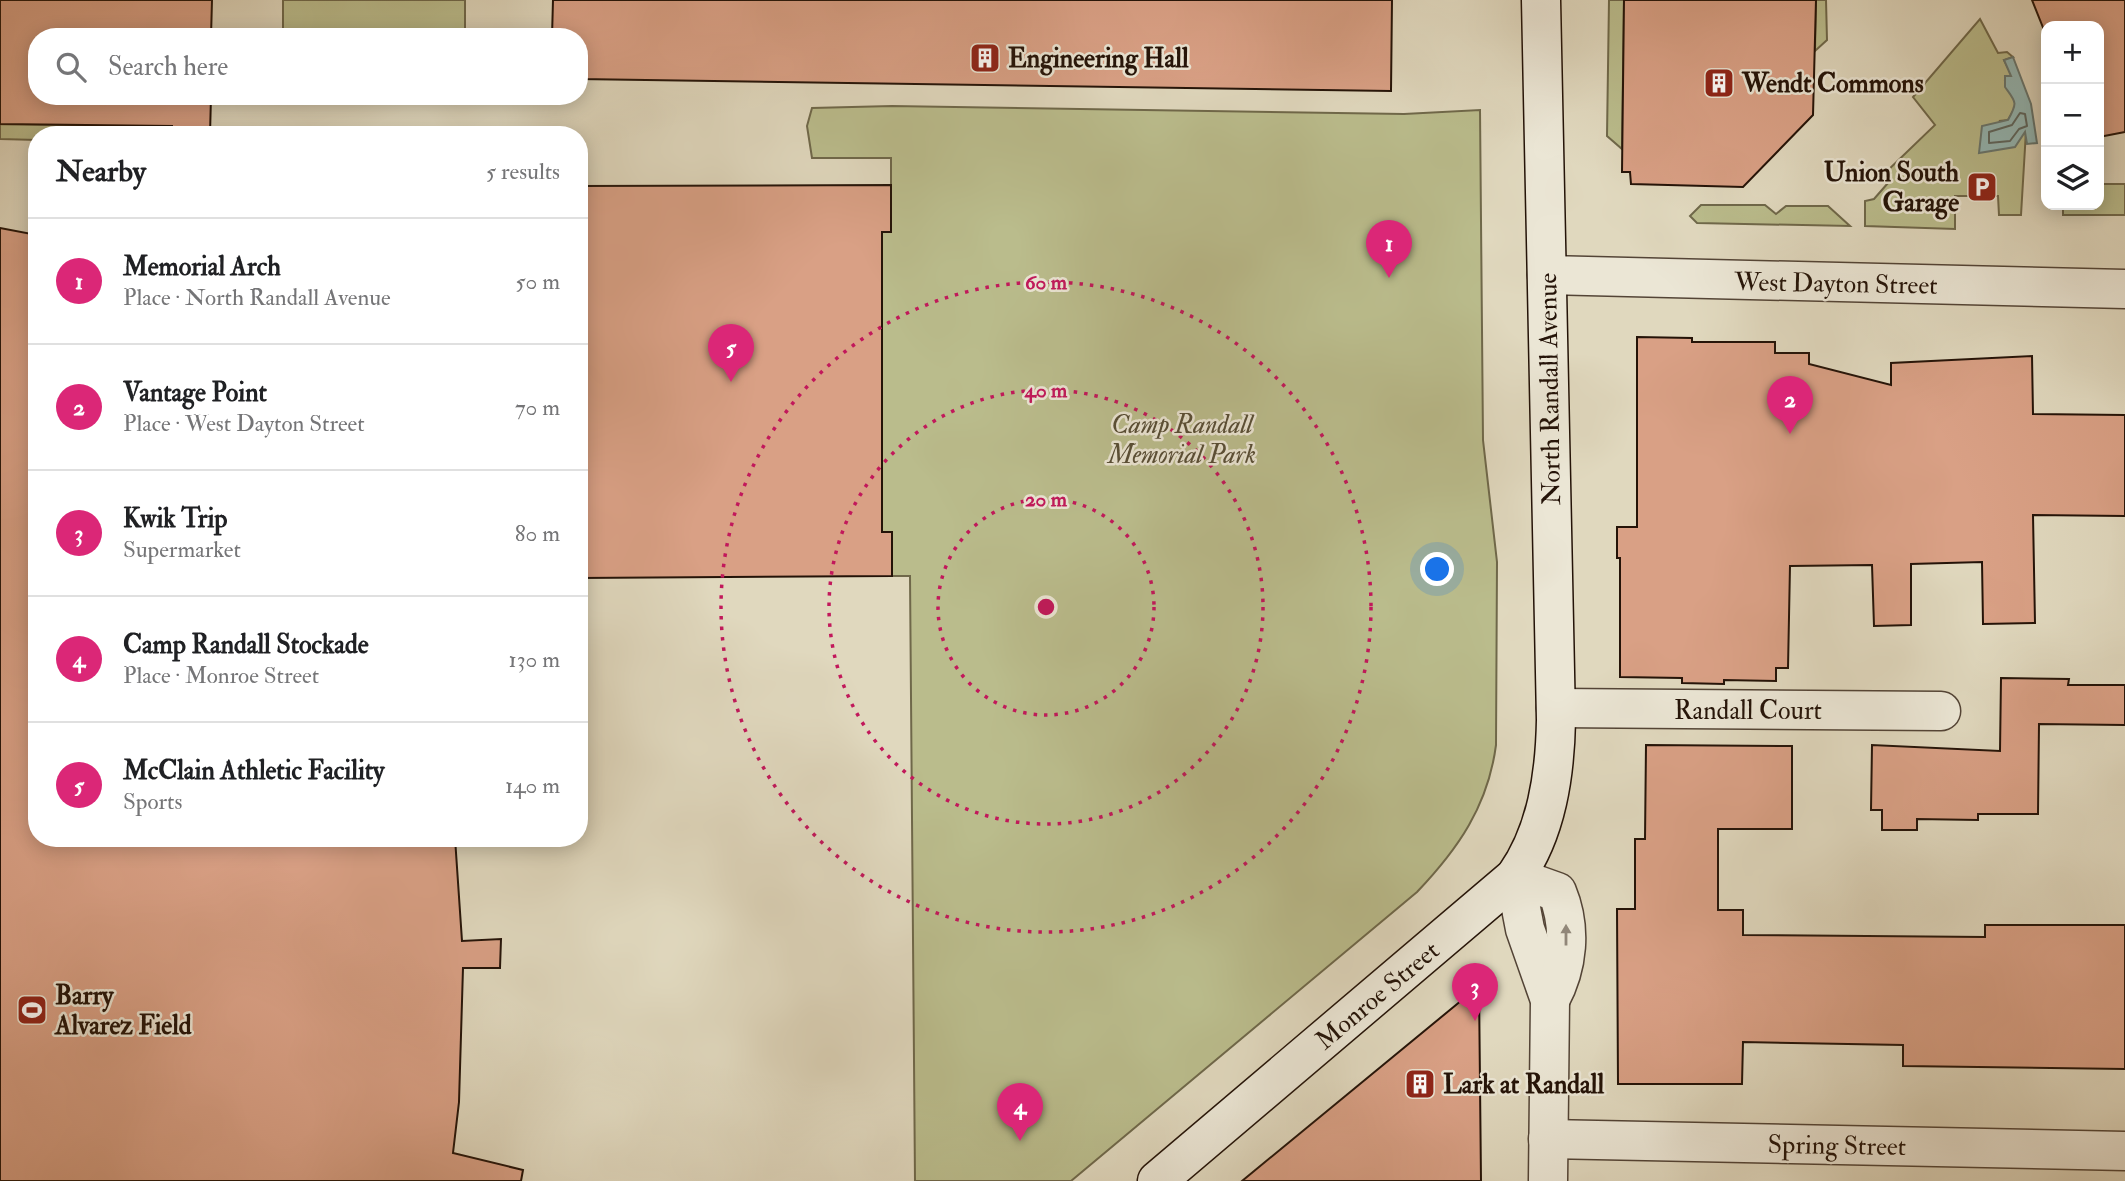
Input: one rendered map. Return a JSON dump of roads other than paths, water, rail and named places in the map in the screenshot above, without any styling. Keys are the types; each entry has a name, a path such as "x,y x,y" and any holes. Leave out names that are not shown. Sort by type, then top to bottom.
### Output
{"street":[{"name":"North Randall Avenue","path":"1541,0 1556,708 1551,778"},
{"name":"West Dayton Street","path":"1547,275 2125,289"},
{"name":"Randall Court","path":"1556,708 1941,711"},
{"name":"Monroe Street","path":"1157,1181 1515,877 1535,842 1551,778"},
{"path":"1515,877 1525,929 1550,1000 1548,1181"},
{"name":"Spring Street","path":"1548,1139 2125,1151"}],"water":[{"path":"2013,57 2031,104 2037,143 2027,144 2025,132 2015,147 1979,153 1982,126 2008,120 2013,109 2013,99 2005,87 2005,76 2011,76 2004,60"}],"place":[{"name":"Engineering Hall","path":"985,58"},
{"name":"Wendt Commons","path":"1719,83"},
{"name":"Union South Garage","path":"1982,187"},
{"name":"Memorial Arch","path":"1389,278"},
{"name":"McClain Athletic Facility","path":"731,382"},
{"name":"Vantage Point","path":"1790,434"},
{"name":"Barry Alvarez Field","path":"32,1010"},
{"name":"Kwik Trip","path":"1475,1021"},
{"name":"Lark at Randall","path":"1420,1084"},
{"name":"Camp Randall Stockade","path":"1020,1141"}],"park label":[{"name":"Camp Randall Memorial Park","path":"1182,439"}]}
